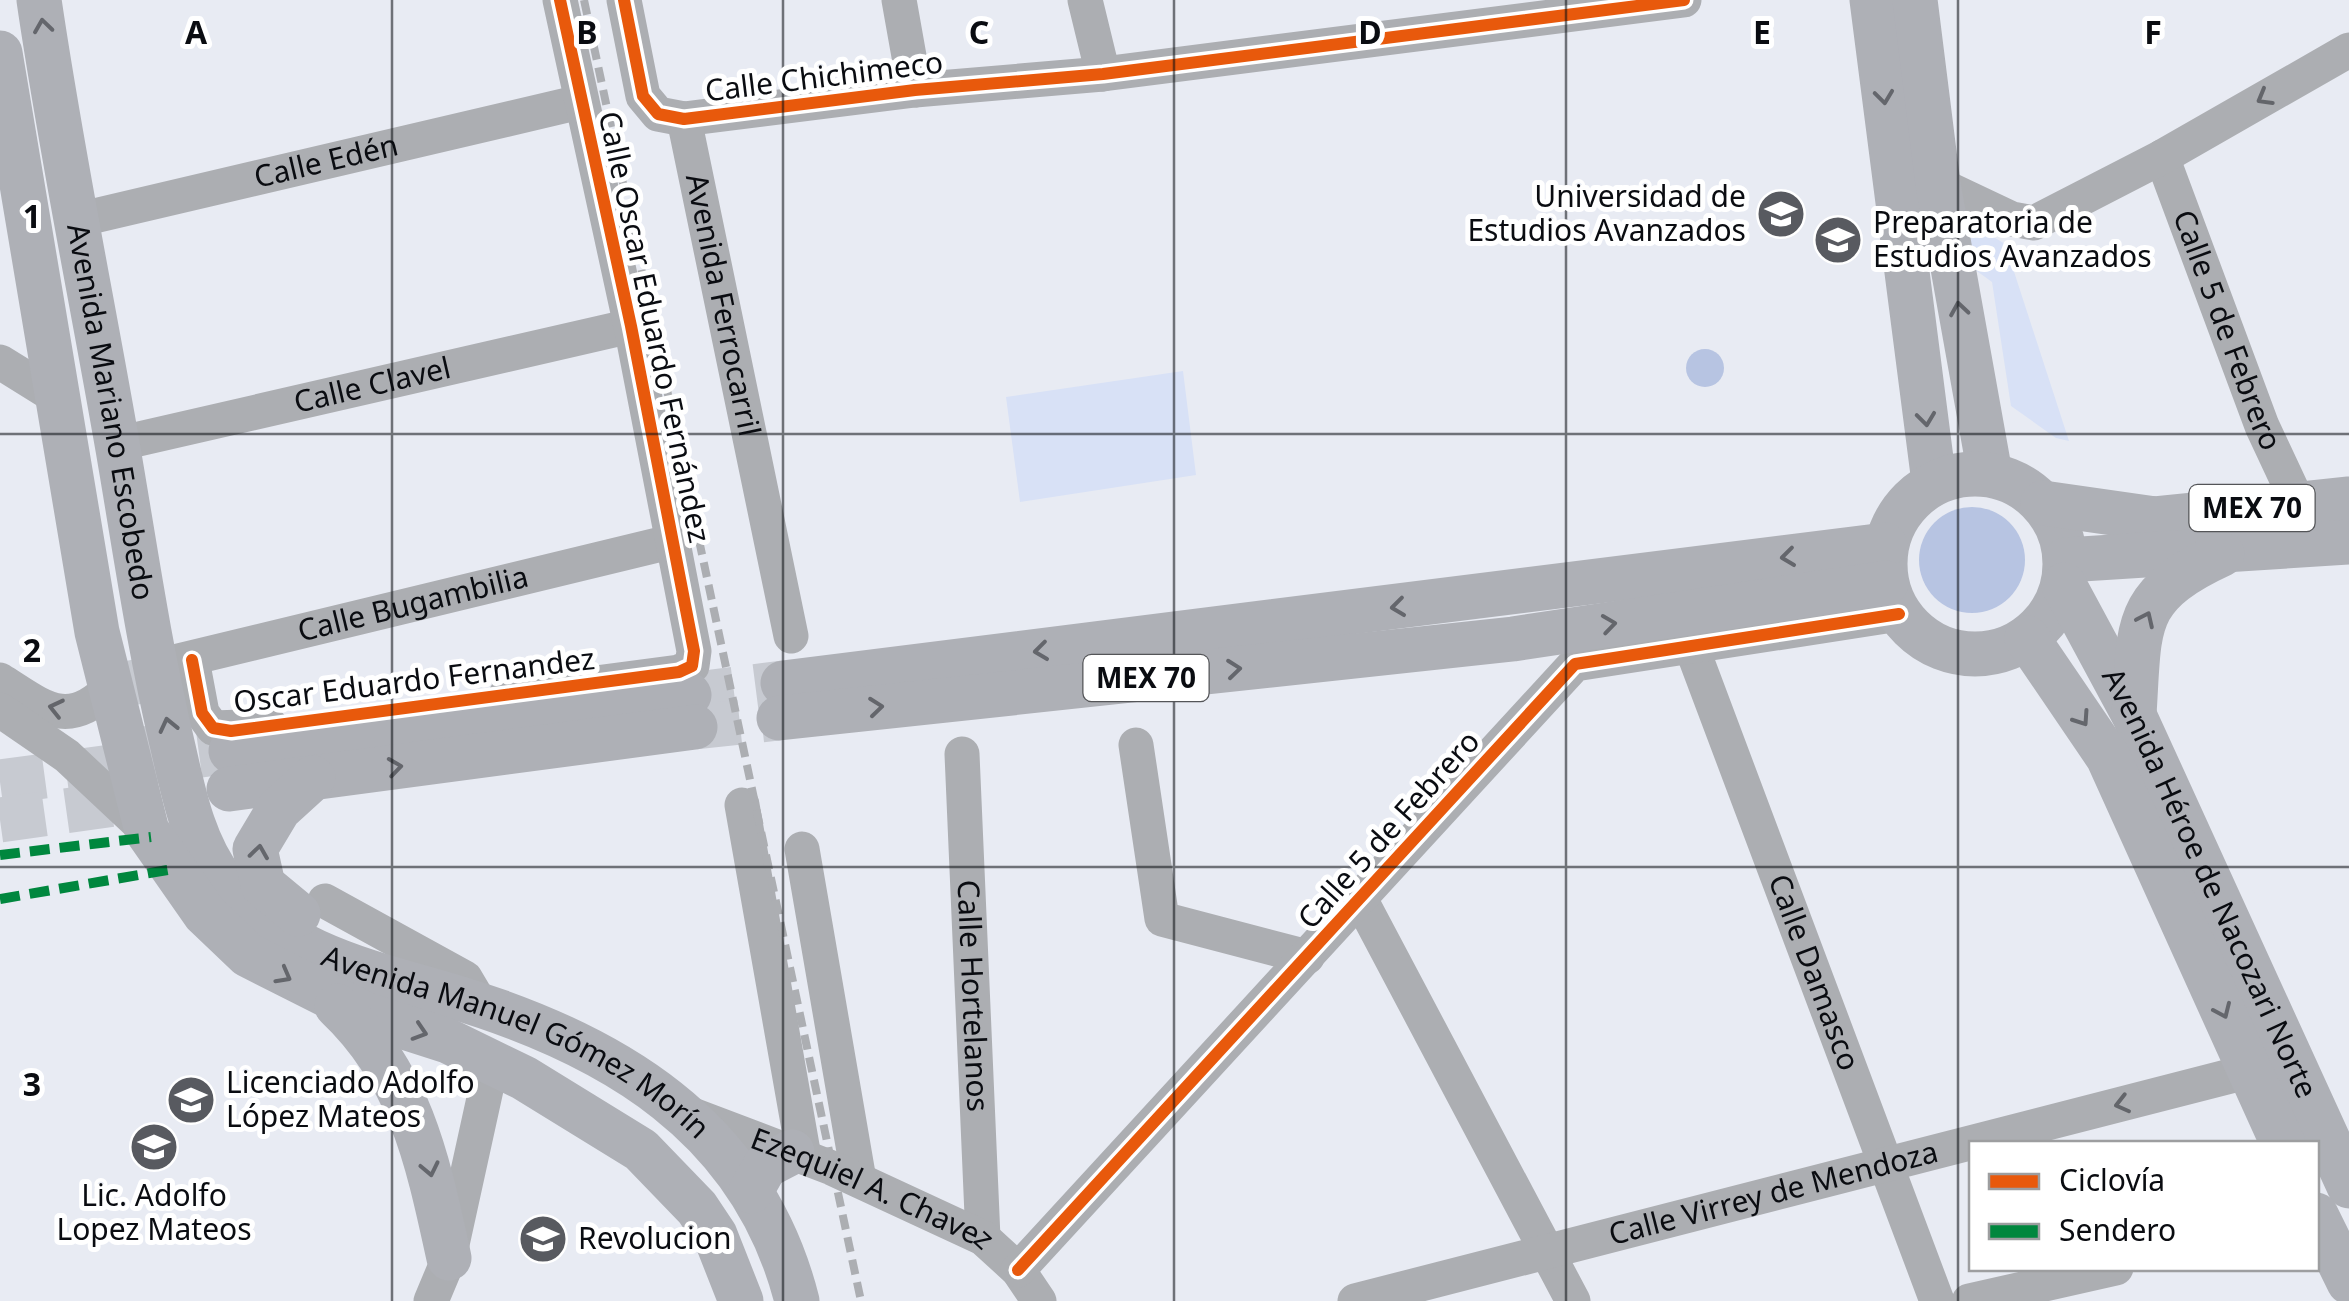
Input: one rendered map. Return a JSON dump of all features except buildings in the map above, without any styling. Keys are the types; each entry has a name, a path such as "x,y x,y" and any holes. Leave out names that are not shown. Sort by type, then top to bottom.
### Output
{"main road":[{"name":"Avenida Mariano Escobedo","path":"39,0 73,220 117,444 169,825"},
{"path":"1872,0 1934,482"},
{"path":"1915,0 1938,184 1990,474 1958,474 1934,482 1906,503 1890,581 1921,638 1959,654 1994,653 2027,638 2052,612 2065,573 2058,527 2042,503"},
{"name":"Avenida Mariano Escobedo","path":"0,54 55,396 147,669"},
{"path":"52,93 42,160 147,669"},
{"name":"MEX 70","path":"1990,474 2017,483 2042,503 2156,519 2349,499"},
{"name":"MEX 70","path":"2065,573 2228,551 2349,542"},
{"path":"2134,714 2140,623 2164,589 2194,567 2228,551"},
{"name":"Avenida Héroe de Nacozari Norte","path":"2065,573 2134,714 2349,1186"},
{"name":"MEX 70","path":"781,700 1890,581"},
{"name":"Avenida Héroe de Nacozari Norte","path":"2027,638 2108,757 2283,1141"},
{"path":"692,696 313,778 230,770 692,696"},
{"path":"313,778 264,828 255,849 256,868 263,885 302,916 416,966 474,1003"},
{"name":"Avenida Manuel Gómez Morín","path":"169,825 205,914 248,956 328,998 492,1062 590,1116 640,1150 697,1208 715,1235 741,1301"},
{"name":"Avenida Manuel Gómez Morín","path":"169,825 259,918 310,951 374,977 474,1003 578,1044 642,1079 715,1140 751,1191 774,1228 797,1301"},
{"path":"328,998 358,1026 401,1091 425,1146 449,1258"},
{"path":"492,1062 547,1041 578,1044"},
{"path":"751,1191 765,1166 798,1155"},
{"path":"2319,1222 2349,1282"}],"street":[{"name":"Calle Oscar Eduardo Fernández","path":"560,0 674,541 694,651 692,696"},
{"path":"624,0 644,96 658,114 684,119"},
{"path":"899,0 915,90"},
{"path":"1085,0 1102,74"},
{"name":"Calle Chichimeco","path":"684,119 915,90 1102,74 1684,0"},
{"path":"1938,184 2012,219 2034,224 2162,157 2349,50"},
{"name":"Calle Edén","path":"73,220 580,102"},
{"name":"Avenida Ferrocarril","path":"684,119 791,636"},
{"name":"Calle 5 de Febrero","path":"2162,157 2262,426 2298,503"},
{"name":"Calle Clavel","path":"117,444 631,326"},
{"path":"0,362 55,396"},
{"name":"Calle Bugambilia","path":"0,680 50,711 76,712 147,669 674,541"},
{"name":"Calle 5 de Febrero","path":"1018,1270 1575,664 1690,643 1890,581"},
{"name":"Calle Damasco","path":"1690,643 1936,1301"},
{"name":"Oscar Eduardo Fernandez","path":"147,669 202,714 213,728 231,731 680,672 692,696"},
{"path":"4,714 169,825"},
{"path":"1136,745 1162,918 1307,957"},
{"name":"Calle Hortelanos","path":"962,754 984,1238"},
{"path":"742,805 798,1155"},
{"path":"802,850 860,1180"},
{"path":"1360,897 1573,1301"},
{"path":"325,900 465,978 474,1003"},
{"path":"431,1301 449,1258 492,1062"},
{"name":"Calle Virrey de Mendoza","path":"1975,1141 2250,1071"},
{"name":"Ezequiel A. Chavez","path":"680,1110 860,1180 984,1238 1018,1270 1039,1301"},
{"name":"Calle Virrey de Mendoza","path":"1355,1301 1969,1143"},
{"path":"1969,1301 2103,1271"}],"shaded area":[{"path":"1968,221 2005,244 2069,441 2056,438 2011,406 1992,282 1974,269"},
{"path":"1705,349 1719,354 1724,368 1719,382 1705,387 1691,382 1686,368 1691,354"},
{"path":"1183,371 1196,475 1020,502 1006,397"},
{"path":"1972,507 1992,511 2010,522 2021,540 2025,560 2021,580 2010,598 1992,609 1972,613 1952,609 1934,598 1923,580 1919,560 1923,540 1934,522 1952,511"}],"tunnel":[{"path":"131,660 140,708 153,734 163,744 194,753"},
{"path":"689,695 783,683"},
{"path":"695,727 779,718"},
{"path":"0,782 231,751"},
{"path":"0,820 157,798"}],"railway":[{"path":"584,0 861,1301"}],"marked path":[{"path":"0,855 151,837"},
{"path":"0,899 173,869"}],"cycle path":[{"path":"192,660 202,713 213,728 231,731 679,672 692,666 694,651 631,326 560,0"},
{"path":"624,0 643,96 658,114 684,119 915,90 1103,74 1684,0"},
{"path":"1018,1270 1575,664 1899,614"}],"place":[{"name":"Universidad de Estudios Avanzados","path":"1781,214"},
{"name":"Preparatoria de Estudios Avanzados","path":"1838,240"},
{"name":"Licenciado Adolfo López Mateos","path":"191,1100"},
{"name":"Lic. Adolfo Lopez Mateos","path":"154,1147"},
{"name":"Revolucion","path":"543,1239"}]}
